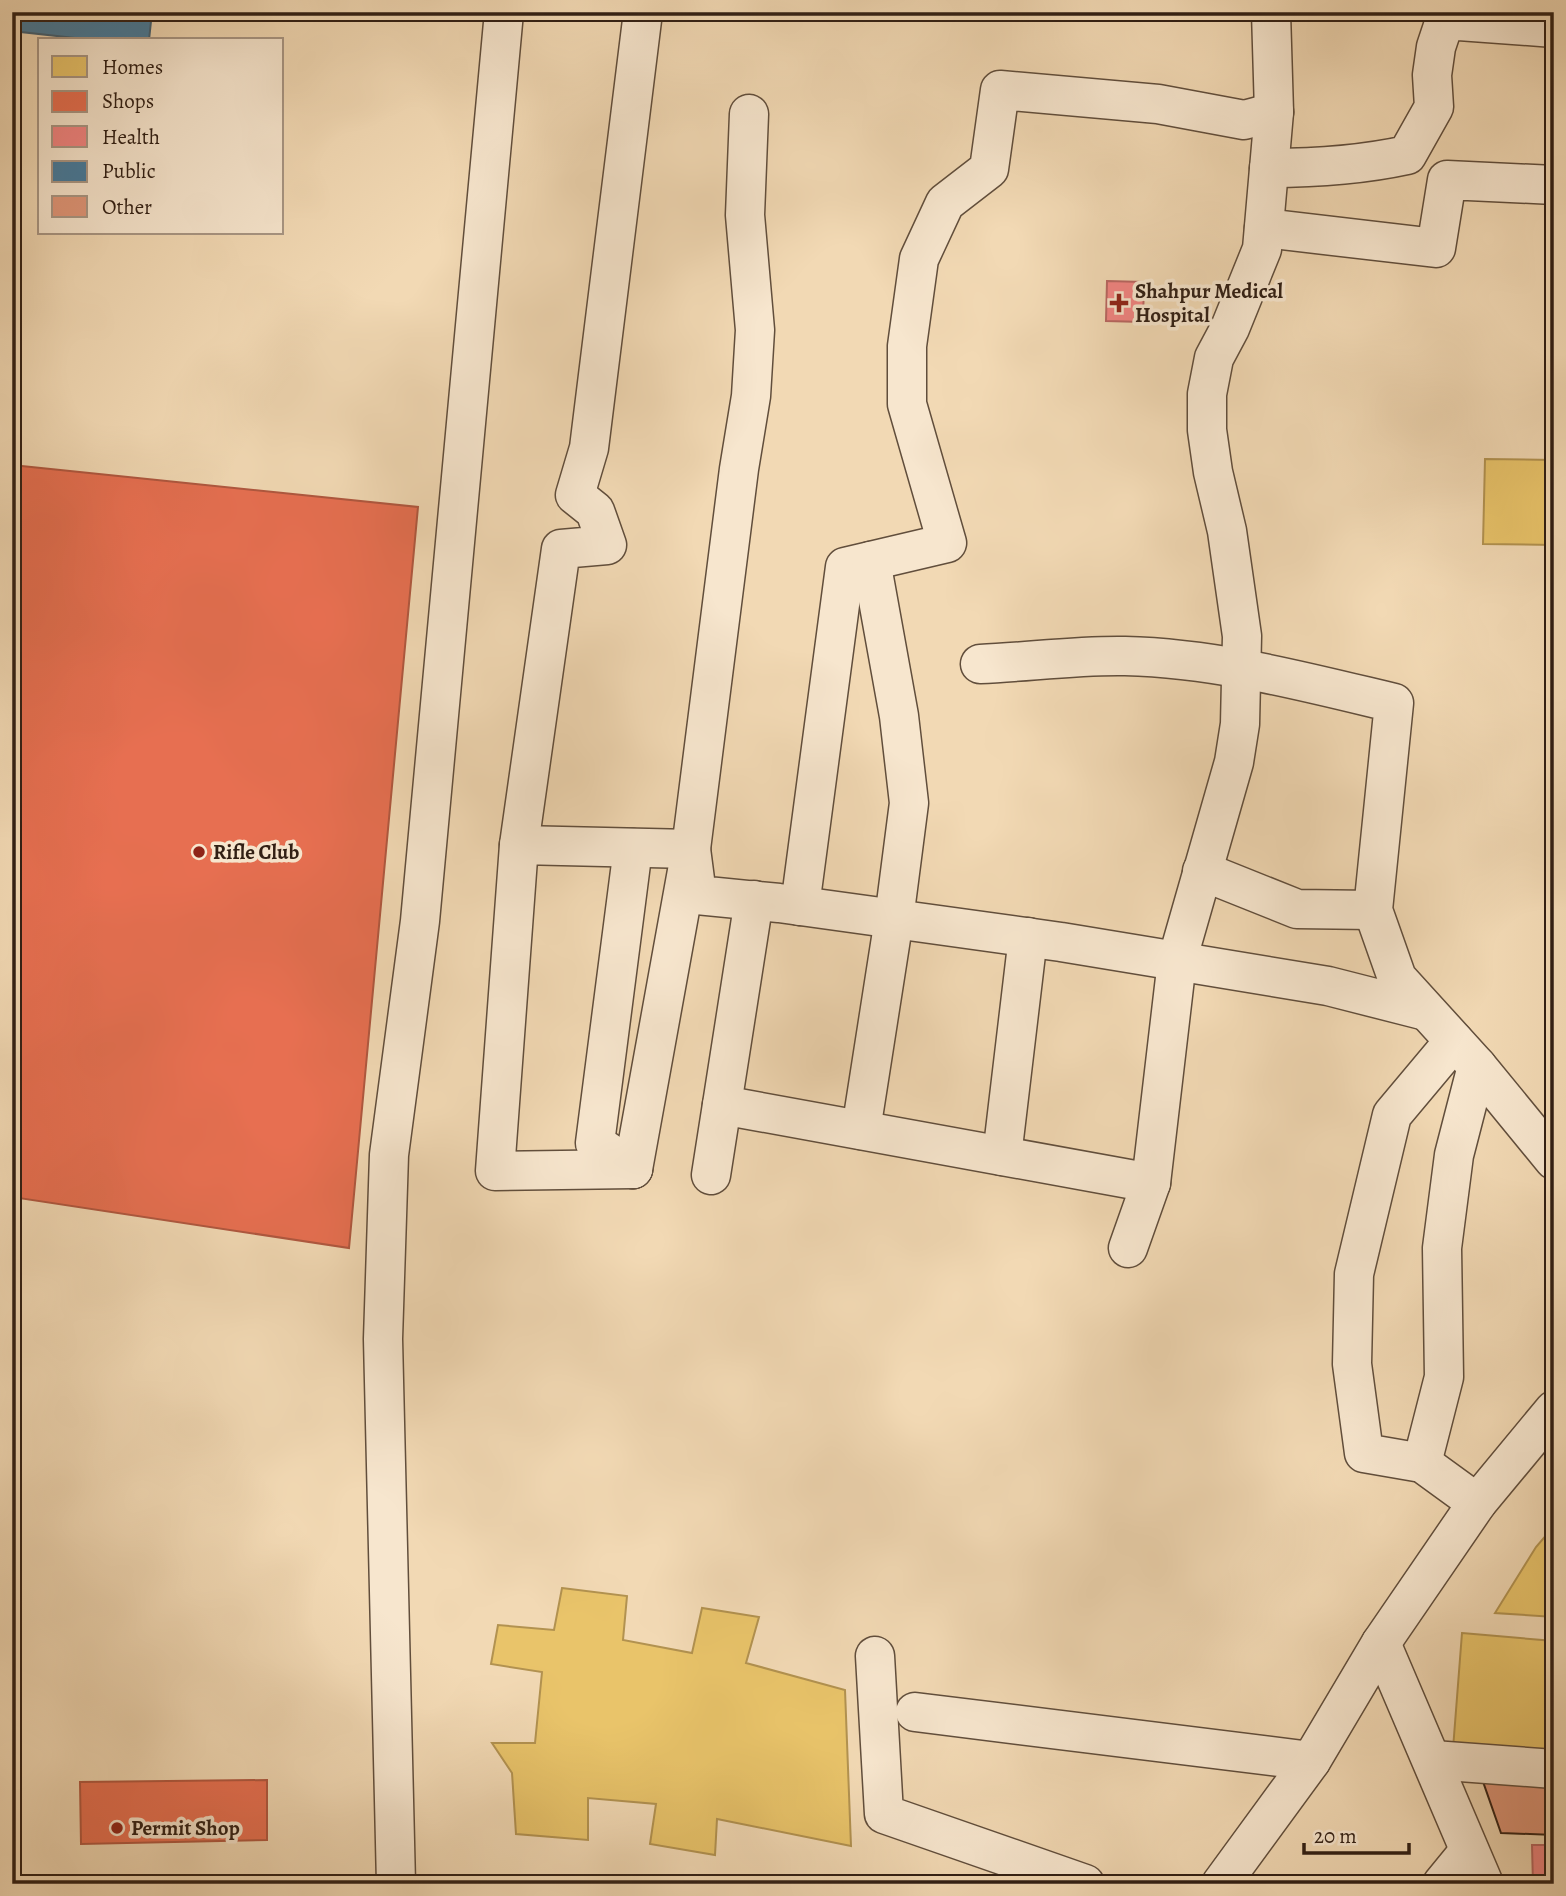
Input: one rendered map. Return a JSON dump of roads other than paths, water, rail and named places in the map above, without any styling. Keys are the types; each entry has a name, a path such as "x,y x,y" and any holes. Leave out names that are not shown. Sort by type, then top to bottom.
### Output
{"street":[{"path":"396,1884 383,1339 389,1155 420,921 504,12"},
{"path":"633,1169 495,1171 519,845 561,549 607,545 595,511 575,495 589,448 643,12"},
{"path":"1128,1248 1151,1183 1177,961 1195,906 1202,871 1234,762 1240,723 1242,636 1207,430 1207,394 1214,358 1230,328 1262,249 1274,112 1271,12"},
{"path":"1269,167 1370,163 1407,155 1434,107 1432,75 1436,47 1445,20 1554,28"},
{"path":"800,906 845,567 947,543 907,404 907,346 919,259 945,203 989,169 1000,90 1158,104 1244,120 1274,112"},
{"path":"633,1169 691,849 739,469 751,396 755,330 745,215 749,114"},
{"path":"1264,229 1436,248 1447,180 1554,185"},
{"path":"861,1130 909,803 899,716 871,561"},
{"path":"980,664 1125,656 1213,664 1300,680 1394,703 1373,910 1397,978 1466,1053 1554,1160"},
{"path":"519,845 691,849"},
{"path":"633,848 595,1143 633,1169"},
{"path":"691,849 697,895 1028,937 1328,986 1426,1011"},
{"path":"1202,871 1297,909 1373,910"},
{"path":"711,1175 754,901"},
{"path":"1002,1156 1028,937"},
{"path":"1422,1463 1444,1377 1442,1248 1466,1053"},
{"path":"1466,1053 1392,1115 1354,1274 1352,1364 1364,1453 1422,1463 1477,1503"},
{"path":"722,1105 1151,1183"},
{"path":"1221,1884 1311,1761 1381,1643 1477,1503 1554,1410"},
{"path":"1381,1643 1433,1760 1476,1867 1442,1884"},
{"path":"875,1656 884,1814 1085,1884"},
{"path":"915,1713 1311,1761"},
{"path":"1433,1760 1554,1769"}],"place":[{"name":"Shahpur Medical Hospital","path":"1119,303"},
{"name":"Rifle Club","path":"199,852"},
{"name":"Permit Shop","path":"117,1828"}]}
